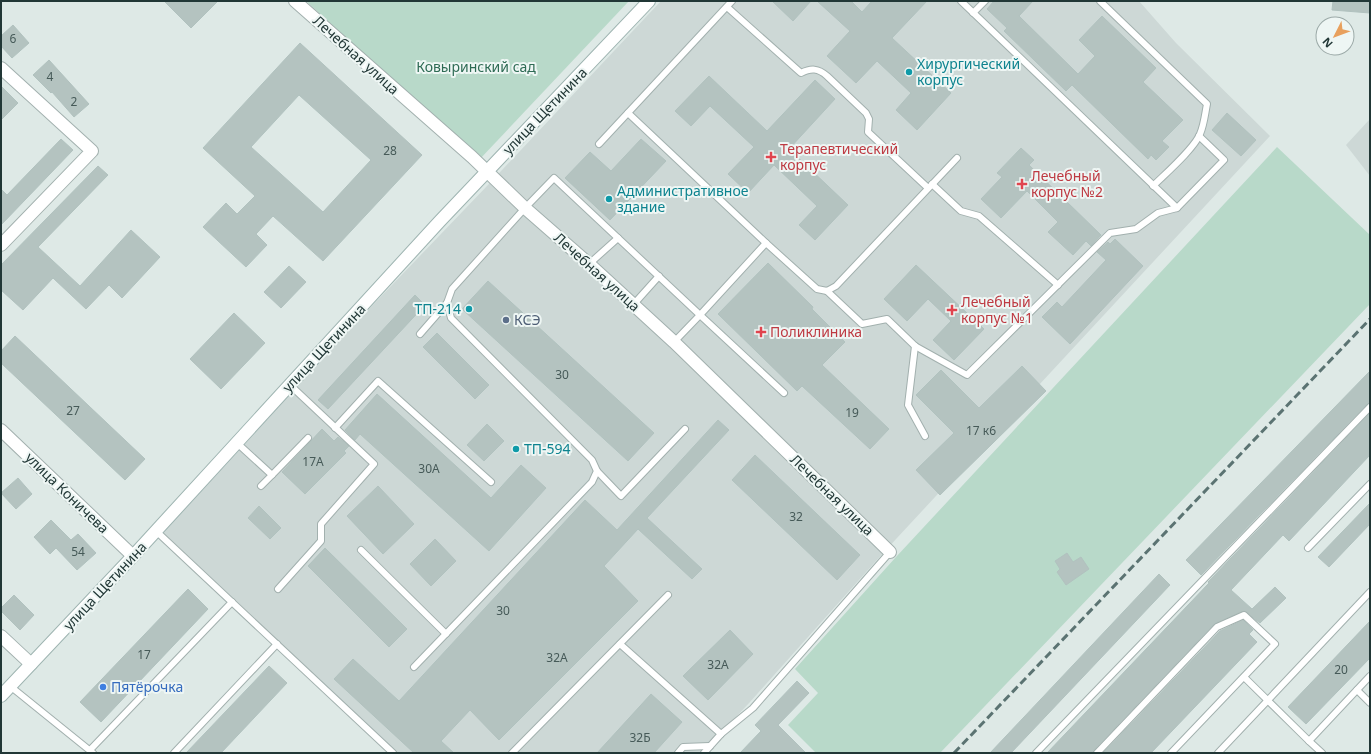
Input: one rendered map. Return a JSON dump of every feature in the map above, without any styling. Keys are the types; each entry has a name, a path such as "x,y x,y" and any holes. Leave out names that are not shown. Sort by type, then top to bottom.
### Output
{"street":[{"name":"Лечебная улица","path":"295,1 487,171 525,208 674,342 890,552"},
{"name":"улица Щетинина","path":"1,696 156,532 487,171 649,1"},
{"path":"1,68 92,151 2,243"},
{"name":"улица Коничева","path":"1,430 133,556"},
{"path":"1,636 31,664"}],"lane":[{"path":"599,144 732,1"},
{"path":"961,1 1177,208"},
{"path":"973,13 985,1"},
{"path":"1100,1 1207,104 1205,119 1199,136 1185,153 1153,186"},
{"path":"727,6 801,73 815,69 821,71 827,76 866,113 869,119 868,132 930,186 961,210 979,216 1058,284"},
{"path":"628,113 817,289 827,291 862,324 887,319 915,346 967,375 1110,233 1136,229 1158,213 1177,208 1224,160 1199,136"},
{"path":"827,291 836,286 957,158"},
{"path":"420,334 447,303 452,289 554,178 784,393"},
{"path":"589,264 618,238"},
{"path":"674,342 766,243"},
{"path":"633,305 659,276"},
{"path":"447,303 451,318 592,460 597,471 621,496 685,429"},
{"path":"915,346 908,405 925,436"},
{"path":"335,428 378,380 491,482"},
{"path":"278,590 321,541 321,524 374,464 290,385"},
{"path":"1036,753 1370,407"},
{"path":"260,486 308,438"},
{"path":"237,443 272,475"},
{"path":"414,667 592,482 597,471"},
{"path":"1308,548 1370,484"},
{"path":"156,532 393,753"},
{"path":"360,550 446,634"},
{"path":"704,753 720,734 753,708 890,552"},
{"path":"1218,753 1370,592"},
{"path":"512,753 668,595"},
{"path":"10,686 92,752 232,602"},
{"path":"1097,753 1216,627 1244,615 1275,644 1171,753"},
{"path":"174,753 277,644"},
{"path":"620,644 720,734"},
{"path":"1309,740 1370,676"},
{"path":"1244,677 1322,753"},
{"path":"1357,690 1370,702"},
{"path":"678,753 683,747 710,746"}],"shaded area":[{"path":"661,1 1139,1 1176,43 1270,136 884,552 750,702 702,753 392,753 156,531 487,186"},
{"path":"1370,119 1370,176 1346,145"}],"green space":[{"name":"Ковыринский сад","path":"306,1 629,1 479,160"},
{"path":"1277,147 1370,235 1370,304 940,753 816,753 788,725 818,693 795,669 896,557"}],"building":[{"path":"164,1 218,1 191,28"},
{"path":"772,1 811,1 793,21"},
{"name":"Хирургический корпус","path":"817,1 851,1 862,12 872,1 927,1 892,38 951,93 917,130 896,110 911,93 877,61 856,83 827,56 850,31"},
{"path":"994,1 1033,1 1019,16 1078,74 1095,56 1079,40 1102,16 1156,68 1143,82 1183,120 1162,141 1169,147 1156,160 1151,155 1148,159 1072,85 1066,91 1004,31 1007,28 987,9"},
{"path":"1333,1 1370,1 1370,13 1332,10"},
{"path":"13,25 29,43 12,58 1,46 1,36"},
{"path":"300,43 422,155 323,261 273,216 256,234 267,245 246,267 203,227 226,203 237,214 255,196 203,148","holes":["299,95 371,160 323,212 251,147"]},
{"path":"49,60 89,104 74,117 52,92 51,93 33,75"},
{"name":"Терапевтический корпус","path":"709,76 767,131 815,80 835,99 789,149 848,205 815,240 799,225 817,206 774,165 748,193 728,174 754,147 710,106 691,126 675,111"},
{"path":"1,86 18,103 1,120"},
{"path":"1227,113 1256,140 1241,156 1212,130"},
{"path":"61,139 73,150 1,225 1,189 7,195"},
{"name":"Административное здание","path":"641,139 666,161 610,220 565,178 590,152 611,171"},
{"name":"Лечебный корпус №2","path":"1021,148 1034,160 1029,165 1101,235 1091,246 1086,241 1073,255 1048,232 1058,222 1027,191 1001,218 981,199 1002,177 997,173"},
{"path":"98,166 108,175 38,247 80,286 131,230 160,257 122,298 109,285 86,309 53,278 23,310 1,290 1,265"},
{"path":"1115,239 1143,266 1070,344 1042,317 1057,302 1062,307 1106,260 1097,252 1108,242 1110,244"},
{"name":"Поликлиника","path":"768,263 813,307 812,309 845,342 822,365 889,429 870,449 802,386 797,391 718,314"},
{"name":"Лечебный корпус №1","path":"916,265 984,329 954,360 933,340 951,321 928,299 907,321 884,299"},
{"path":"289,266 306,282 281,308 264,292"},
{"path":"488,281 654,433 628,461 462,309"},
{"path":"415,295 425,305 328,409 318,400"},
{"path":"234,313 265,343 221,389 190,359"},
{"path":"437,333 489,385 475,399 423,347"},
{"path":"15,336 145,459 125,480 1,363 1,351"},
{"path":"1022,366 1046,391 940,495 916,470 954,433 916,395 941,370 979,408"},
{"path":"1370,371 1370,403 1367,404 1201,575 1186,560"},
{"path":"377,394 491,498 521,465 546,488 489,551 360,434 355,440 345,430"},
{"path":"1370,413 1370,455 1289,541 1283,535 1231,590 1252,609 1275,587 1286,598 1260,623 1244,611 1214,624 1094,750 1093,753 1047,753 1209,583 1208,582"},
{"path":"718,420 729,430 647,518 702,569 692,579 638,529 604,566 638,601 499,740 470,710 441,741 454,753 414,753 334,679 353,659 399,701 585,500 617,530"},
{"path":"487,424 504,441 484,461 467,445"},
{"path":"322,429 334,441 338,437 349,446 344,451 346,453 305,494 282,472"},
{"path":"755,455 860,555 837,580 732,480"},
{"path":"18,478 32,494 16,509 1,493"},
{"path":"378,486 414,524 383,554 347,516"},
{"path":"1370,503 1370,524 1329,567 1318,557"},
{"path":"259,506 281,528 270,539 248,518"},
{"path":"51,520 71,540 78,534 96,553 77,570 56,548 50,554 34,537"},
{"path":"435,539 456,561 431,586 410,564"},
{"path":"325,548 407,629 389,647 308,566"},
{"path":"1067,553 1073,562 1081,557 1089,569 1066,585 1057,572 1060,569 1055,561"},
{"path":"1159,574 1170,585 1011,753 990,753"},
{"path":"188,589 208,609 101,722 80,702"},
{"path":"14,595 34,615 20,630 1,611 1,608"},
{"path":"1243,620 1253,630 1249,634 1257,642 1151,753 1103,753 1220,631"},
{"path":"1370,621 1370,658 1306,724 1288,707"},
{"path":"730,630 753,654 708,700 683,676"},
{"path":"269,666 287,683 221,753 186,753"},
{"path":"797,681 809,693 778,725 806,753 740,753 761,731 755,725"},
{"path":"651,694 682,722 654,753 597,753"}],"railway":[{"path":"954,753 1370,319"}],"place":[{"name":"Хирургический корпус","path":"909,72"},
{"name":"Терапевтический корпус","path":"771,157"},
{"name":"Лечебный корпус №2","path":"1022,184"},
{"name":"Административное здание","path":"609,199"},
{"name":"ТП-214","path":"469,309"},
{"name":"Лечебный корпус №1","path":"952,310"},
{"name":"КСЭ","path":"506,320"},
{"name":"Поликлиника","path":"761,332"},
{"name":"ТП-594","path":"516,449"},
{"name":"Пятёрочка","path":"103,687"}]}
